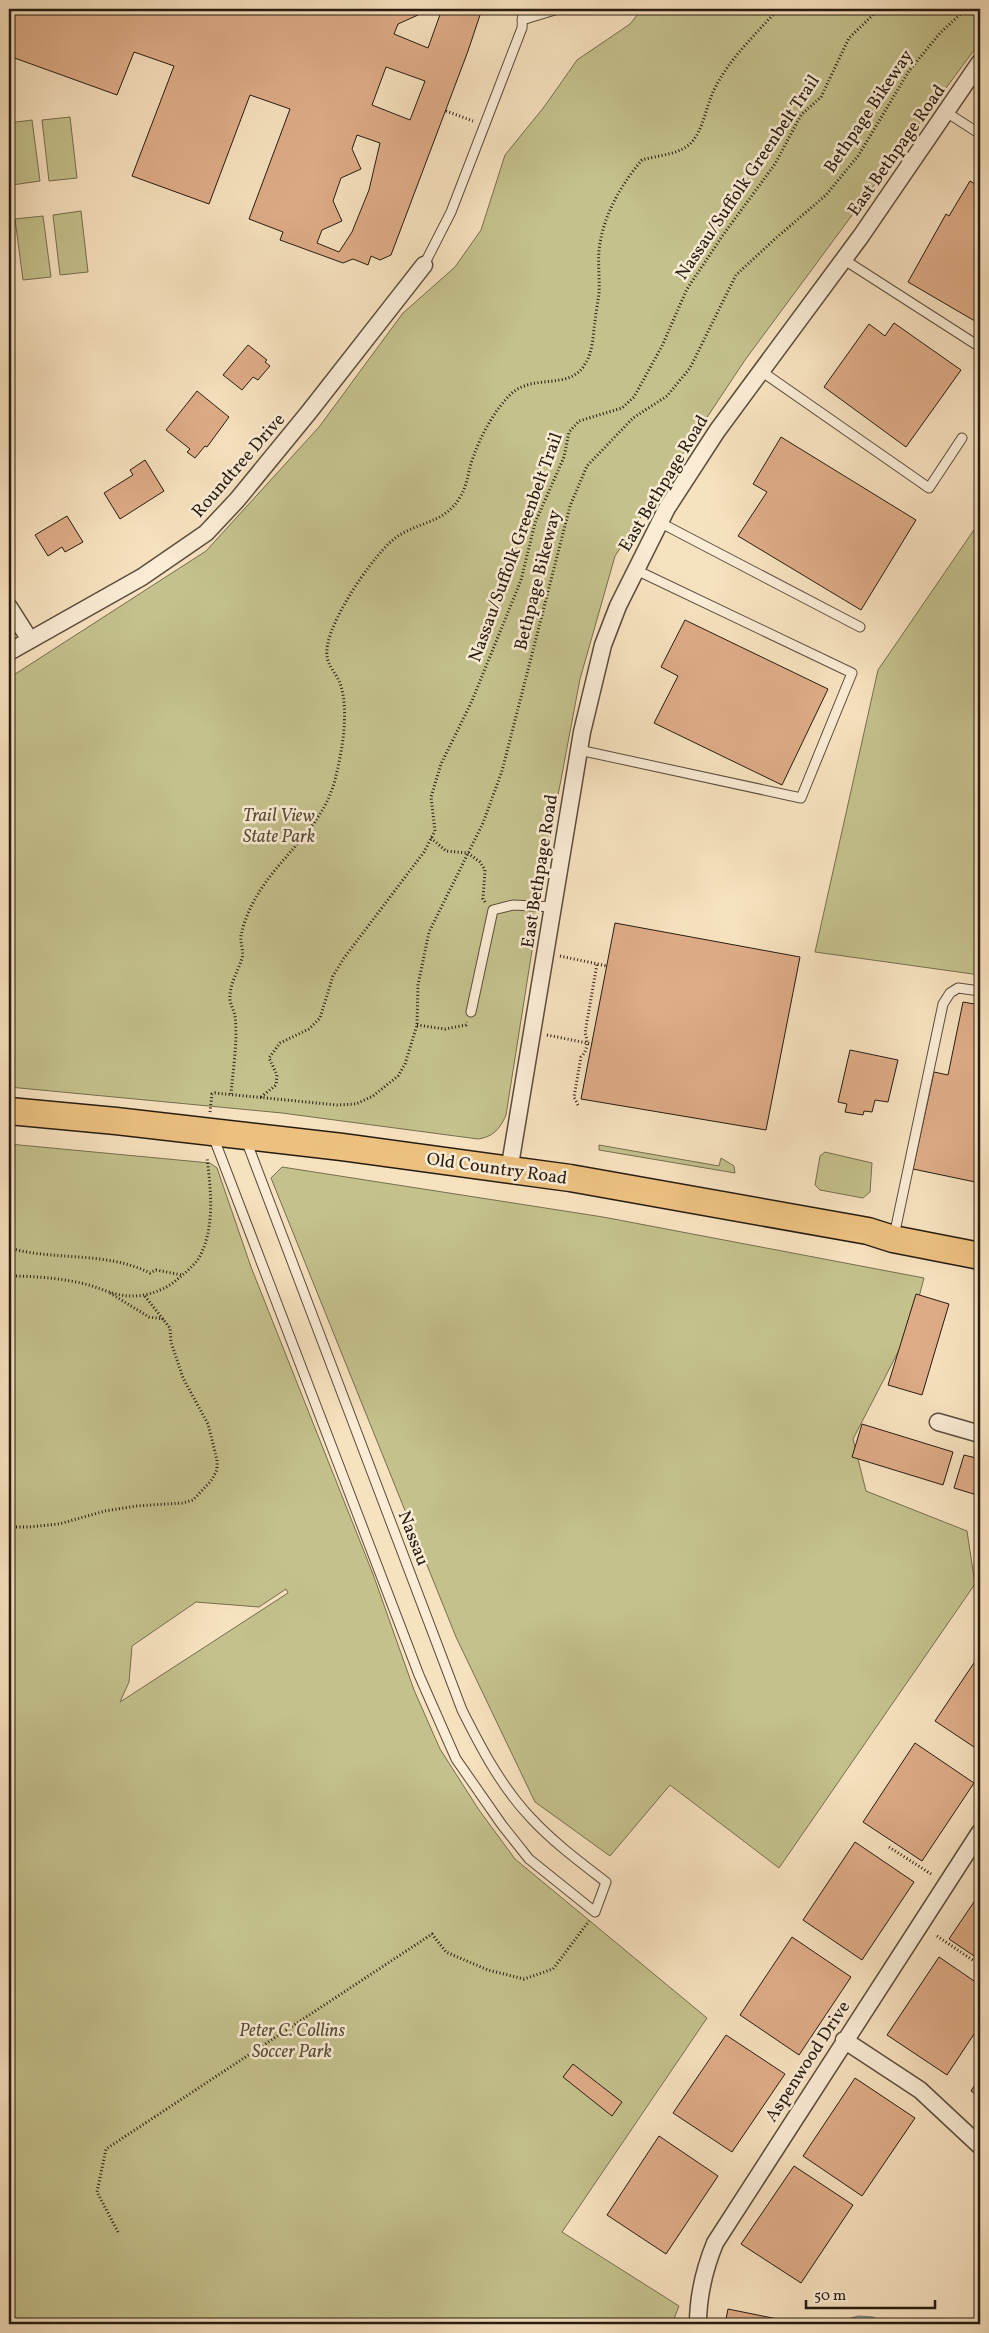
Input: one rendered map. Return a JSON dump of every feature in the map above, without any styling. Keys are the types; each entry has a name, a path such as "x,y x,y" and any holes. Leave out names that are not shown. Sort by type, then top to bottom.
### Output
{"main road":[{"name":"Old Country Road","path":"9,1111 116,1121 342,1147 570,1178 868,1231 980,1256"}],"street":[{"name":"East Bethpage Road","path":"509,1171 579,750 603,645 618,606 634,569 659,522 717,431 843,259 980,62"},
{"name":"Roundtree Drive","path":"9,652 142,577 206,533 237,500 310,412 424,265"},
{"path":"9,607 30,640"},
{"path":"938,1422 980,1434"},
{"name":"Aspenwood Drive","path":"698,2324 699,2296 705,2268 715,2243 844,2040 980,1832"},
{"path":"844,2040 920,2090 980,2146"}],"lane":[{"path":"424,265 451,212 522,28 524,9"},
{"path":"522,20 558,9"},
{"path":"946,112 980,134"},
{"path":"843,259 980,347"},
{"path":"761,371 929,488 962,438"},
{"path":"659,522 860,627"},
{"path":"579,750 801,798 852,673 634,569"},
{"path":"471,1012 492,910 513,905 553,907"},
{"path":"893,1238 943,1004 950,993 958,988 980,991"},
{"path":"212,1133 419,1675 456,1759 502,1825 528,1858 595,1912"},
{"name":"Nassau","path":"244,1136 462,1710 494,1770 511,1795 552,1839 606,1882 595,1912"}],"path":[{"path":"231,1094 235,1016 230,1000 234,975 243,956 241,936 257,895 308,832 324,807 335,781 343,727 343,703 341,684 330,665 327,655 328,640 340,613 374,559 392,540 406,531 440,519 460,497 474,454 486,430 509,395 531,382 560,380 576,376 586,363 592,347 599,292 597,272 600,244 606,220 616,198 642,160 673,153 691,143 702,124 716,86 750,40 778,9"},
{"name":"Nassau/Suffolk Greenbelt Trail","path":"260,1097 276,1086 277,1075 269,1058 280,1043 309,1029 320,1018 333,976 424,852 435,831 431,797 442,764 472,701 521,580 535,523 564,457 569,432 579,421 622,408 634,397 662,346 688,289 723,235 775,164 801,115 820,97 848,38 879,9"},
{"name":"Bethpage Bikeway","path":"211,1104 214,1093 337,1106 356,1104 373,1096 398,1076 405,1064 417,1025 418,985 429,932 483,823 502,771 570,506 587,466 633,418 667,396 690,368 736,275 826,195 858,156 909,71 940,33 966,9"},
{"path":"446,110 474,122"},
{"path":"431,838 446,852 468,853 480,862 485,870 483,899 492,910"},
{"path":"559,956 607,966"},
{"path":"578,1105 574,1098 581,1056 589,1044 585,1033 598,964"},
{"path":"417,1025 445,1029 466,1025 471,1012"},
{"path":"546,1035 589,1044"},
{"path":"9,1276 32,1276 84,1284 122,1295 144,1295 165,1288 199,1258 209,1224 207,1159"},
{"path":"9,1248 23,1252 106,1259 136,1266 150,1273 156,1270 182,1275"},
{"path":"106,1291 149,1317 165,1319"},
{"path":"9,1526 29,1527 59,1524 105,1511 182,1503 193,1500 211,1481 217,1470 215,1446 208,1424 183,1378 171,1342 170,1328 165,1319 144,1295"},
{"path":"889,1847 931,1874"},
{"path":"118,2232 97,2192 106,2149 432,1934 446,1952 488,1970 524,1979 553,1969 595,1912"},
{"path":"937,1936 977,1963"}],"green space":[{"name":"Trail View State Park","path":"642,9 980,9 980,42 745,360 615,556 580,679 549,843 506,1115 501,1124 492,1134 478,1139 282,1113 9,1087 9,678 206,551 319,427 403,313 455,267 481,230 505,155 544,107 577,60 630,24"},
{"path":"70,117 77,178 49,181 42,120"},
{"path":"32,120 40,181 12,185 9,158 9,123"},
{"path":"81,211 88,272 60,275 53,215"},
{"path":"43,216 51,277 23,280 15,219"},
{"path":"980,521 980,975 815,952 878,670"},
{"name":"Peter C. Collins Soccer Park","path":"9,1144 210,1163 217,1168 251,1267 373,1574 414,1690 440,1749 479,1810 515,1859 707,2018 562,2232 679,2306 672,2324 9,2324","holes":["286,1589 288,1593 120,1702 129,1682 132,1646 196,1602 259,1607"]},
{"path":"599,1145 719,1166 721,1158 734,1166 735,1173 599,1150"},
{"path":"825,1152 872,1163 870,1192 863,1198 820,1190 815,1185 820,1156"},
{"path":"282,1167 603,1217 924,1278 911,1327 853,1439 866,1491 967,1531 975,1584 779,1868 670,1785 610,1856 535,1802 456,1637 271,1178"}],"water":[{"path":"858,2316 873,2317 887,2324 843,2324 845,2320"}],"building":[{"path":"9,9 415,9 418,15 398,24 394,34 428,48 442,9 486,9 484,13 481,12 391,255 380,260 371,256 368,265 353,259 343,263 280,240 283,232 249,219 290,109 250,95 209,204 132,176 174,66 134,52 117,95 9,56","holes":["386,67 425,81 410,120 372,105","357,135 380,143 369,190 352,232 339,252 317,243 322,230 342,221 333,201 341,178 361,169 352,149"]},
{"path":"970,181 980,187 980,324 908,282 946,214 949,216"},
{"path":"894,323 961,370 906,447 824,387 869,324 885,336"},
{"path":"248,345 267,360 265,362 270,366 258,380 253,377 242,390 223,375"},
{"path":"197,391 229,417 207,447 205,446 195,458 187,452 190,449 166,430"},
{"path":"781,437 916,520 861,610 738,536 767,492 753,484"},
{"path":"145,460 164,491 120,519 104,493 133,475 130,470"},
{"path":"67,516 83,542 65,552 62,547 48,556 35,535"},
{"path":"685,620 828,689 782,785 654,723 678,676 661,667"},
{"path":"615,923 800,957 766,1130 581,1099"},
{"path":"963,1002 980,1005 980,1183 913,1169 934,1072 948,1075"},
{"path":"850,1050 898,1060 888,1102 875,1100 872,1112 864,1111 863,1115 845,1112 847,1104 838,1102"},
{"path":"916,1294 949,1304 922,1395 888,1385"},
{"path":"862,1424 953,1452 943,1485 852,1457"},
{"path":"964,1455 980,1459 980,1496 954,1488"},
{"path":"980,1654 980,1751 935,1721"},
{"path":"915,1743 974,1783 922,1861 863,1822"},
{"path":"855,1842 914,1882 862,1960 803,1920"},
{"path":"980,1893 980,1960 949,1939"},
{"path":"792,1937 851,1977 799,2055 740,2015"},
{"path":"939,1957 980,1985 980,2025 947,2075 887,2035"},
{"path":"726,2035 785,2074 732,2152 673,2113"},
{"path":"573,2064 622,2102 612,2116 563,2077"},
{"path":"980,2077 980,2097 971,2091"},
{"path":"855,2078 915,2118 862,2196 803,2156"},
{"path":"659,2136 718,2176 666,2254 607,2215"},
{"path":"794,2166 853,2205 801,2283 741,2244"},
{"path":"728,2309 797,2323 797,2324 725,2324"}]}
